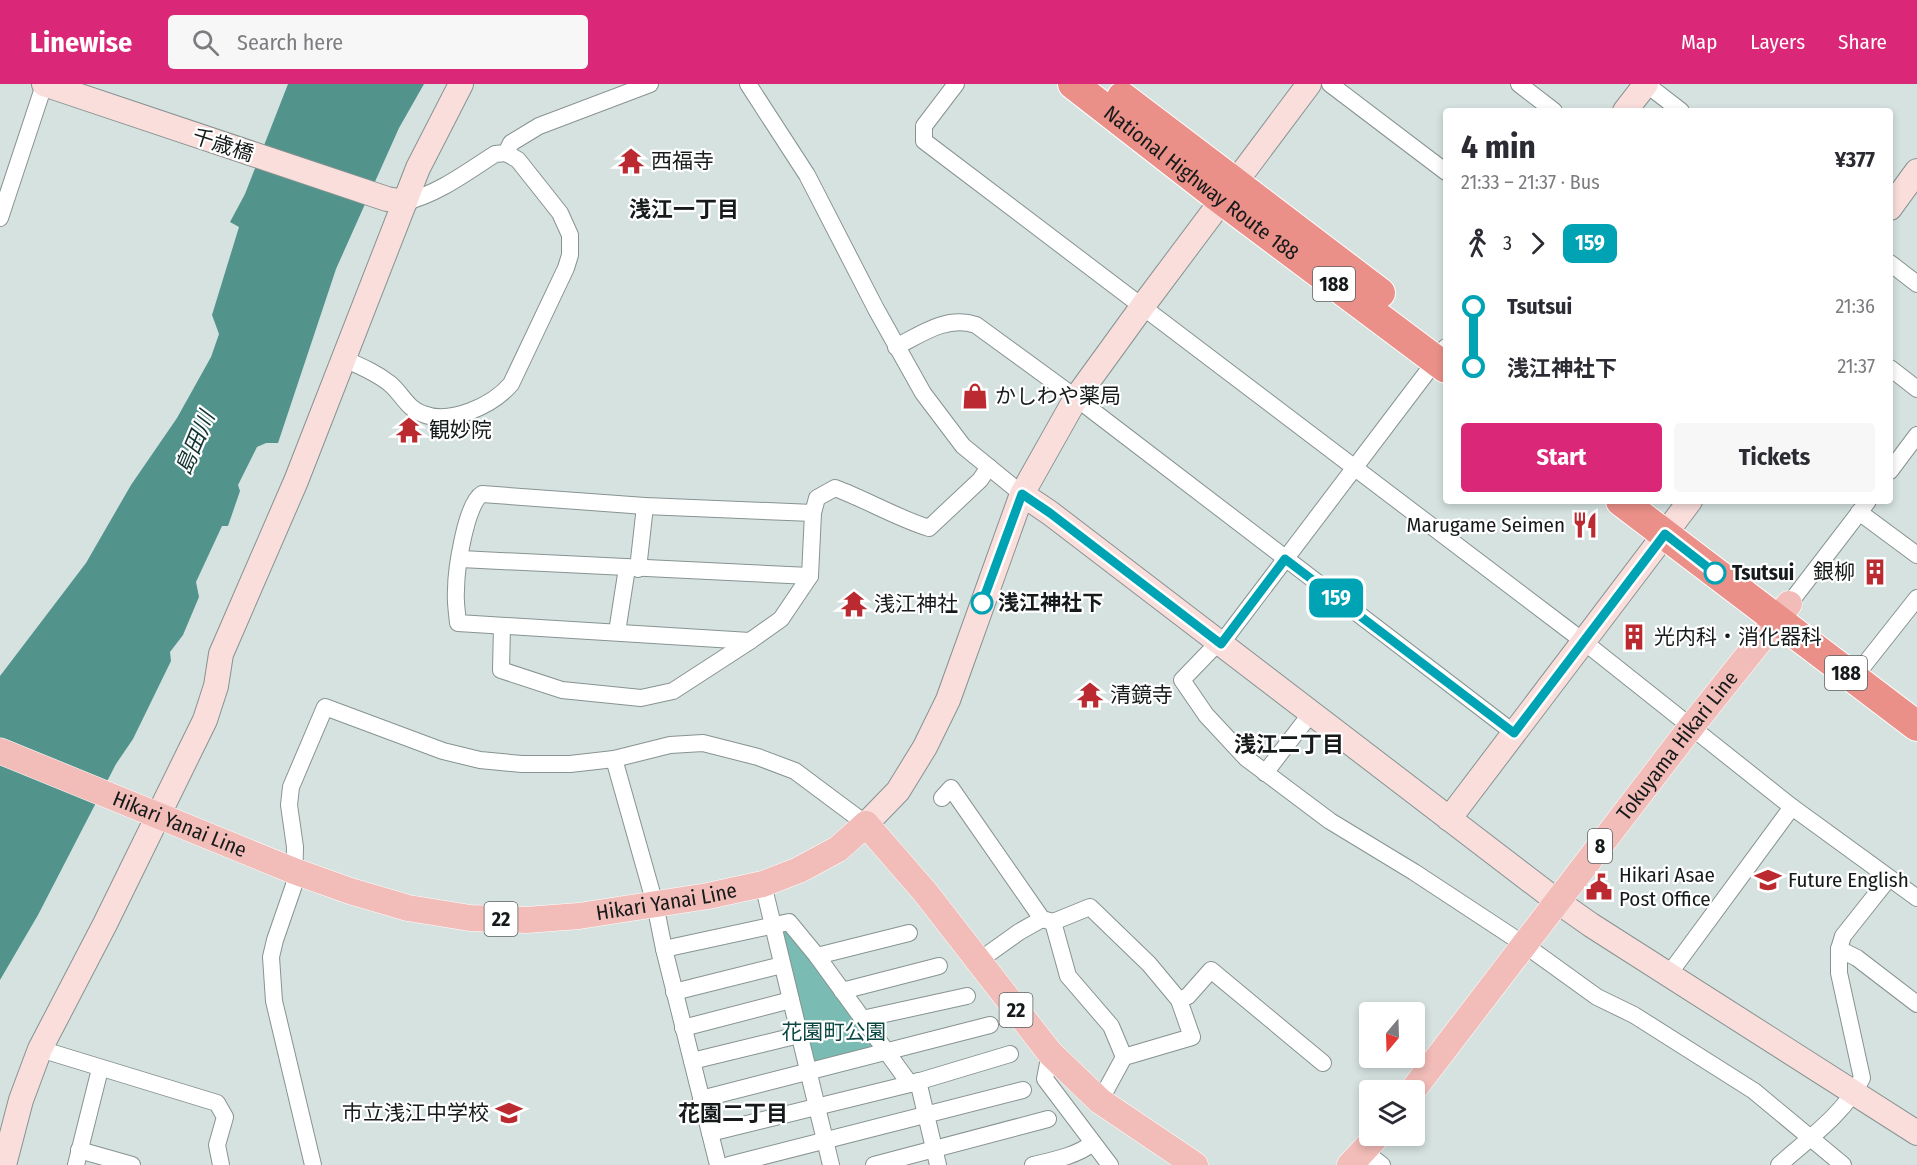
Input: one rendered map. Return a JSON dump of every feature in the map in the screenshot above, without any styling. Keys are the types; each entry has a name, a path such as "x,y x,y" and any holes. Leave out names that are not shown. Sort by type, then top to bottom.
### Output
{"highway":[{"name":"National Highway Route 188","path":"1073,84 1229,191 1443,355"},
{"name":"National Highway Route 188","path":"1105,84 1229,191"},
{"name":"188","path":"1631,504 1677,518"},
{"name":"188","path":"1656,504 1677,518 1782,612 1860,671 1917,726"},
{"name":"188","path":"1860,671 1917,702"}],"main road":[{"name":"Tokuyama Hikari Line","path":"1421,1080 1782,612"},
{"name":"Hikari Yanai Line","path":"0,752 294,871 350,891 408,908 470,918 526,920 579,916 708,896 763,884 799,870 838,849 866,824"},
{"name":"22","path":"866,824 924,892 1050,1053 1100,1101 1195,1165"}],"street":[{"path":"3,1165 5,1136 40,1049 96,942 147,812 205,720 216,686 221,654 296,481 344,359 396,201 418,168 461,84"},
{"path":"506,153 511,143 539,126 650,84"},
{"path":"748,84 807,175 922,393 963,446 1022,494 1312,711 1557,901 1917,1133"},
{"path":"956,84 924,126 924,141 1583,641 1792,807 1917,898"},
{"path":"313,1165 274,1000 271,957 294,885 295,847 289,806 291,788 325,707 443,751 480,760 522,764 570,764 614,759 670,745 703,743 758,757 795,771 866,824 898,791 926,747 948,700 1022,494 1076,398 1309,84"},
{"path":"1330,84 1443,170"},
{"path":"1519,84 1550,108"},
{"path":"1627,108 1646,84 1678,108"},
{"path":"0,218 47,86"},
{"name":"千歳橋","path":"47,86 396,201"},
{"path":"344,359 366,368 391,384 411,408 422,414 461,415 501,395 511,384 566,268 570,255 570,235 560,213 518,160 506,153 495,154 421,198 396,201"},
{"path":"1893,204 1917,171"},
{"path":"1893,265 1917,284"},
{"path":"897,346 944,322 968,322 976,325 1076,398 1514,733"},
{"path":"1443,355 1221,644 1211,650 1182,680 1206,715 1246,758 1330,821 1525,945 1597,997 1634,1015 1754,1091 1843,1165"},
{"path":"1893,370 1917,388"},
{"path":"1893,467 1917,435"},
{"path":"502,626 501,670 562,690 641,698 673,691 781,619 810,576 813,513 817,498 835,488 866,500 912,523 929,528 980,480 989,467"},
{"path":"750,641 458,622 456,590 465,526 477,497 482,494 645,506 813,513"},
{"path":"617,632 645,506"},
{"path":"1782,612 1864,507 1917,555"},
{"path":"1449,819 1677,518"},
{"path":"460,559 810,576"},
{"path":"1860,671 1917,598"},
{"path":"1265,773 1312,711"},
{"path":"614,759 655,904 674,992 718,1165"},
{"path":"942,798 951,788 1047,921 1068,976 1111,1026 1124,1057"},
{"path":"1669,974 1792,807"},
{"path":"1779,1165 1855,1093 1862,1078 1839,973 1839,949 1843,936 1889,878"},
{"path":"763,884 831,1165"},
{"path":"978,962 1019,932 1090,908 1149,964 1179,1000 1192,1037 1124,1057 1100,1101"},
{"path":"664,949 789,922 886,1051 914,1083 926,1114 936,1157"},
{"path":"816,956 909,933"},
{"path":"1839,949 1857,958 1917,1004"},
{"path":"674,992 782,965"},
{"path":"842,991 939,966"},
{"path":"1179,1000 1188,996 1211,970 1323,1063"},
{"path":"862,1019 967,996"},
{"path":"683,1028 791,1000"},
{"path":"701,1099 990,1025"},
{"path":"692,1061 799,1035"},
{"path":"40,1049 217,1104 225,1117 217,1145 221,1165"},
{"path":"1050,1053 1045,1079 1110,1165"},
{"path":"710,1133 914,1083 1011,1054"},
{"path":"100,1069 77,1157 132,1165"},
{"path":"729,1165 1023,1090"},
{"path":"874,1165 936,1157 1048,1119"},
{"path":"1033,1165 1068,1156 1084,1150 1093,1143"}],"green space":[{"name":"花園町公園","path":"790,929 881,1049 814,1065 781,932"}],"water":[{"name":"島田川","path":"288,84 424,84 399,128 336,269 278,443 266,443 257,447 238,485 240,491 228,526 222,526 196,582 199,597 183,635 170,652 171,661 133,739 116,764 38,915 0,980 0,676 86,563 131,485 177,418 211,357 219,334 212,315 239,227 230,222 245,194"}],"bus line":[{"name":"159","path":"982,603 1022,494 1221,644 1285,559 1514,733 1665,534 1715,573"}],"place":[{"name":"西福寺","path":"631,161"},
{"name":"かしわや薬局","path":"975,396"},
{"name":"観妙院","path":"409,430"},
{"name":"Marugame Seimen","path":"1585,525"},
{"name":"銀柳","path":"1875,572"},
{"name":"Tsutsui","path":"1715,573"},
{"name":"浅江神社下","path":"982,603"},
{"name":"浅江神社","path":"854,604"},
{"name":"光内科・消化器科","path":"1634,637"},
{"name":"清鏡寺","path":"1090,695"},
{"name":"Future English","path":"1768,880"},
{"name":"Hikari Asae Post Office","path":"1599,887"},
{"name":"市立浅江中学校","path":"509,1113"}],"district":[{"name":"浅江一丁目","path":"684,209"},
{"name":"浅江二丁目","path":"1289,744"},
{"name":"花園二丁目","path":"733,1113"}]}
